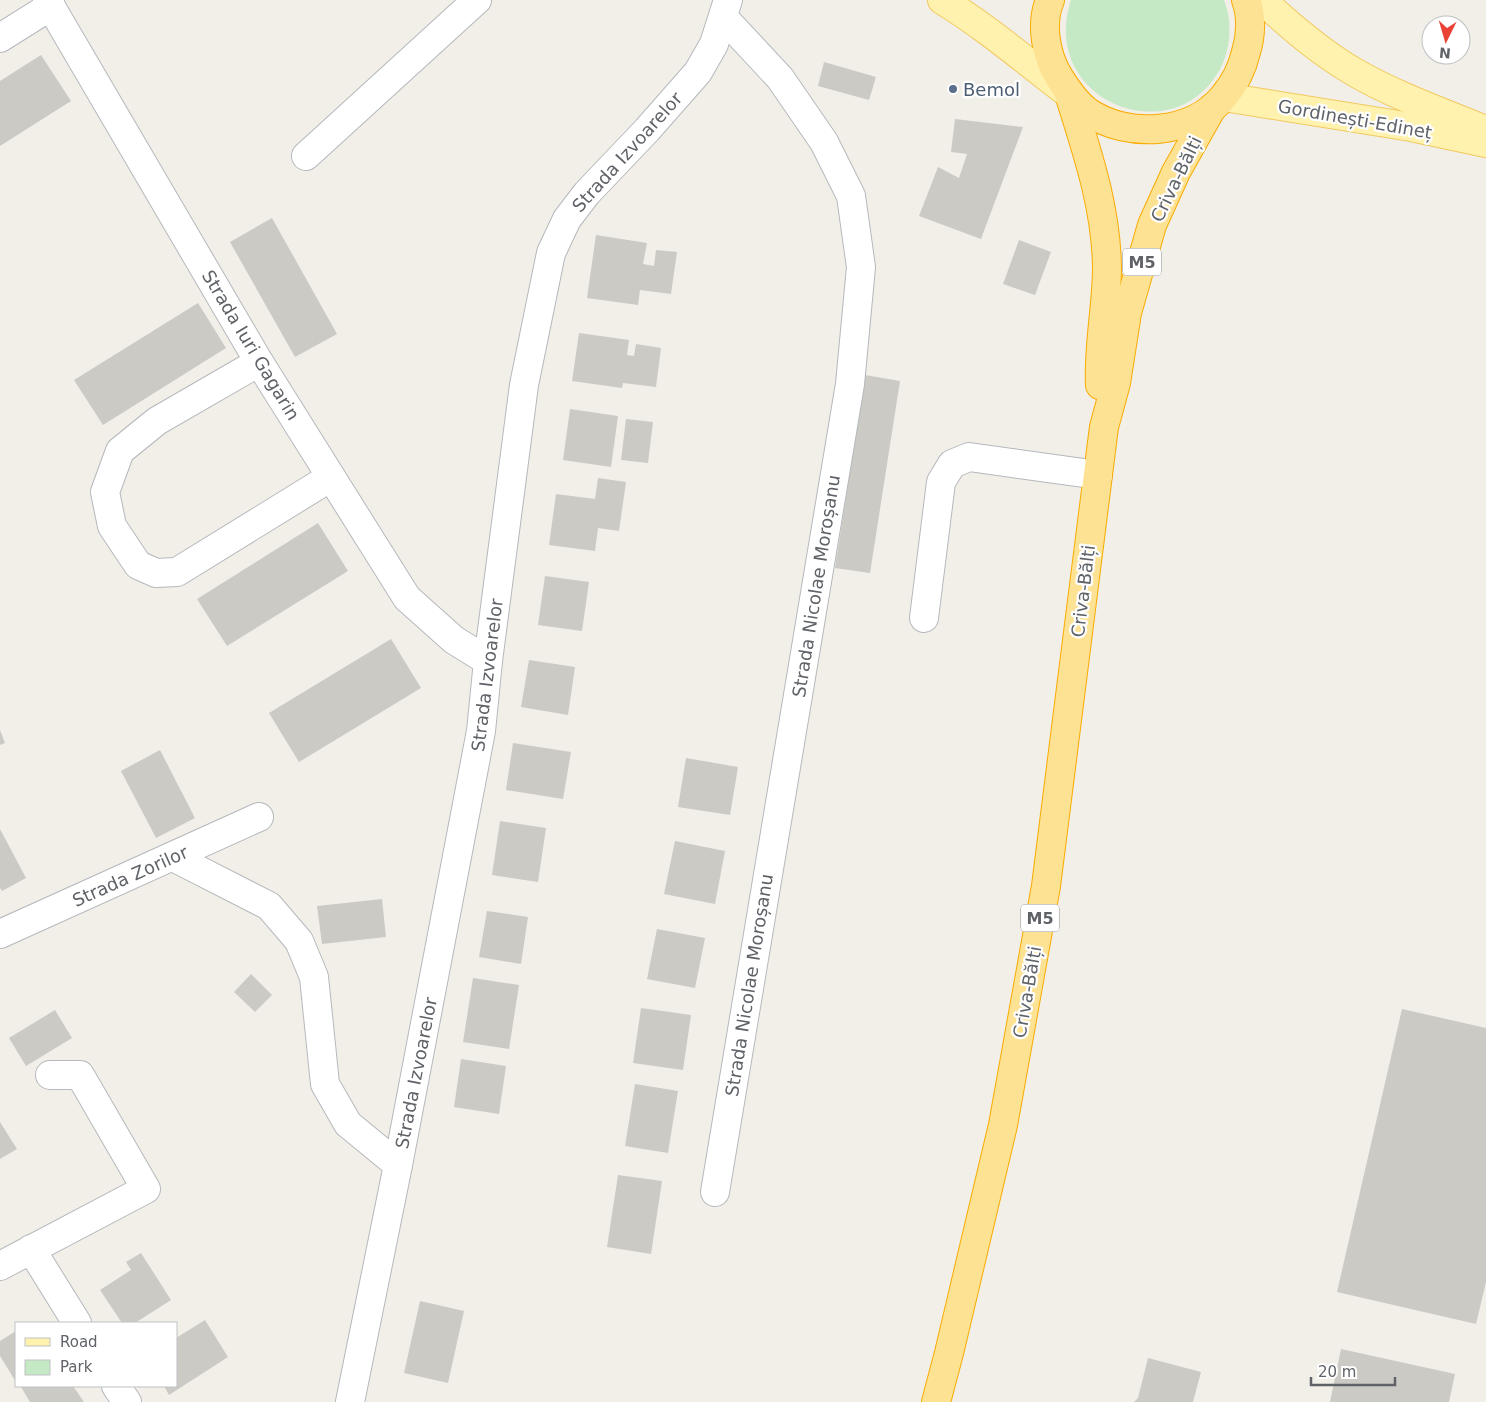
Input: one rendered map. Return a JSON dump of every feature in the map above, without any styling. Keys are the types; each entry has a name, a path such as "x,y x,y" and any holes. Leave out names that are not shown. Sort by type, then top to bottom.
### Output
{"highway":[{"name":"M5","path":"1050,0 1047,6 1045,37 1053,67 1069,94 1088,112 1112,124 1138,130 1164,129 1190,121 1218,102 1242,70 1250,39 1246,0"},
{"name":"Criva-Bălți","path":"1069,94 1097,185 1105,233 1107,269 1100,379 1104,426"},
{"name":"Criva-Bălți","path":"936,1402 1003,1125 1046,886 1104,426 1116,383 1127,313 1152,225 1176,172 1218,102"}],"main road":[{"path":"942,0 971,18 1069,94"},
{"name":"Gordinești-Edineț","path":"1262,0 1302,36 1355,72 1486,131"},
{"name":"Gordinești-Edineț","path":"1218,102 1411,127 1486,143"}],"street":[{"path":"306,156 476,0"},
{"path":"0,38 49,3"},
{"name":"Strada Iuri Gagarin","path":"49,3 259,362 407,598 454,640 488,661"},
{"name":"Strada Izvoarelor","path":"350,1402 398,1165 481,731 488,661 524,385 551,252 567,219 587,193 647,130 698,72 714,44 726,9"},
{"name":"Strada Nicolae Moroșanu","path":"715,1192 850,384 861,267 851,196 824,142 780,78 726,9"},
{"path":"259,362 157,421 120,451 105,492 112,526 138,565 156,573 177,572 331,477"},
{"path":"924,618 941,482 952,464 969,457 1098,475"},
{"name":"Strada Zorilor","path":"0,934 172,858 259,817"},
{"path":"172,858 269,906 299,941 314,977 325,1084 348,1124 398,1165"},
{"path":"0,1266 146,1189 80,1075 50,1075"},
{"path":"31,1249 76,1322"},
{"path":"117,1387 127,1402"}],"green space":[{"path":"1071,0 1224,0 1230,32 1228,48 1223,63 1203,92 1176,107 1147,112 1118,105 1093,90 1074,67 1066,36"}],"building":[{"path":"41,55 71,101 0,146 0,81"},
{"path":"824,62 876,77 869,100 818,86"},
{"path":"955,119 1023,127 981,239 919,216 938,167 959,178 967,154 951,152"},
{"path":"272,218 337,334 295,357 230,242"},
{"path":"596,235 647,243 643,264 654,266 656,250 677,252 671,294 640,290 638,305 587,298"},
{"path":"1019,240 1051,252 1035,295 1003,284"},
{"path":"198,303 226,348 103,425 74,380"},
{"path":"579,333 629,340 627,355 634,356 636,344 661,348 656,387 623,383 622,388 572,381"},
{"path":"865,375 900,381 870,573 835,568"},
{"path":"570,409 618,416 611,467 563,460"},
{"path":"626,419 653,422 648,463 621,460"},
{"path":"598,478 626,482 619,531 598,528 595,551 549,545 556,494 595,499"},
{"path":"318,523 348,571 227,646 197,599"},
{"path":"545,576 589,582 582,631 538,625"},
{"path":"391,639 421,688 299,762 269,713"},
{"path":"529,660 575,667 568,715 521,707"},
{"path":"0,730 5,743 0,745"},
{"path":"513,743 571,752 563,799 506,790"},
{"path":"160,750 195,818 156,838 121,771"},
{"path":"686,758 738,767 730,815 678,807"},
{"path":"500,821 546,828 538,882 492,875"},
{"path":"0,829 26,878 2,891 0,888"},
{"path":"675,841 725,851 715,904 664,894"},
{"path":"382,899 386,937 322,944 317,906"},
{"path":"487,911 528,917 521,964 479,957"},
{"path":"657,929 705,938 695,988 647,979"},
{"path":"251,974 272,995 255,1012 234,992"},
{"path":"473,978 519,985 509,1049 463,1042"},
{"path":"641,1008 691,1015 683,1070 633,1063"},
{"path":"1402,1009 1486,1028 1486,1282 1476,1324 1337,1292"},
{"path":"55,1010 72,1038 26,1066 9,1038"},
{"path":"461,1059 506,1066 499,1114 454,1107"},
{"path":"635,1084 678,1091 668,1153 625,1146"},
{"path":"0,1122 17,1149 0,1159"},
{"path":"618,1175 662,1181 651,1254 607,1247"},
{"path":"141,1253 171,1300 137,1322 121,1322 100,1290 131,1270 126,1262"},
{"path":"420,1301 464,1311 448,1383 404,1373"},
{"path":"205,1320 228,1357 169,1395 165,1387 178,1387 178,1337"},
{"path":"15,1332 15,1380 0,1356 0,1341"},
{"path":"1341,1349 1455,1374 1449,1402 1330,1402"},
{"path":"1148,1358 1201,1372 1193,1402 1134,1402 1138,1398"},
{"path":"21,1387 74,1387 84,1402 30,1402"}],"place":[{"name":"Bemol","path":"953,89"}]}
